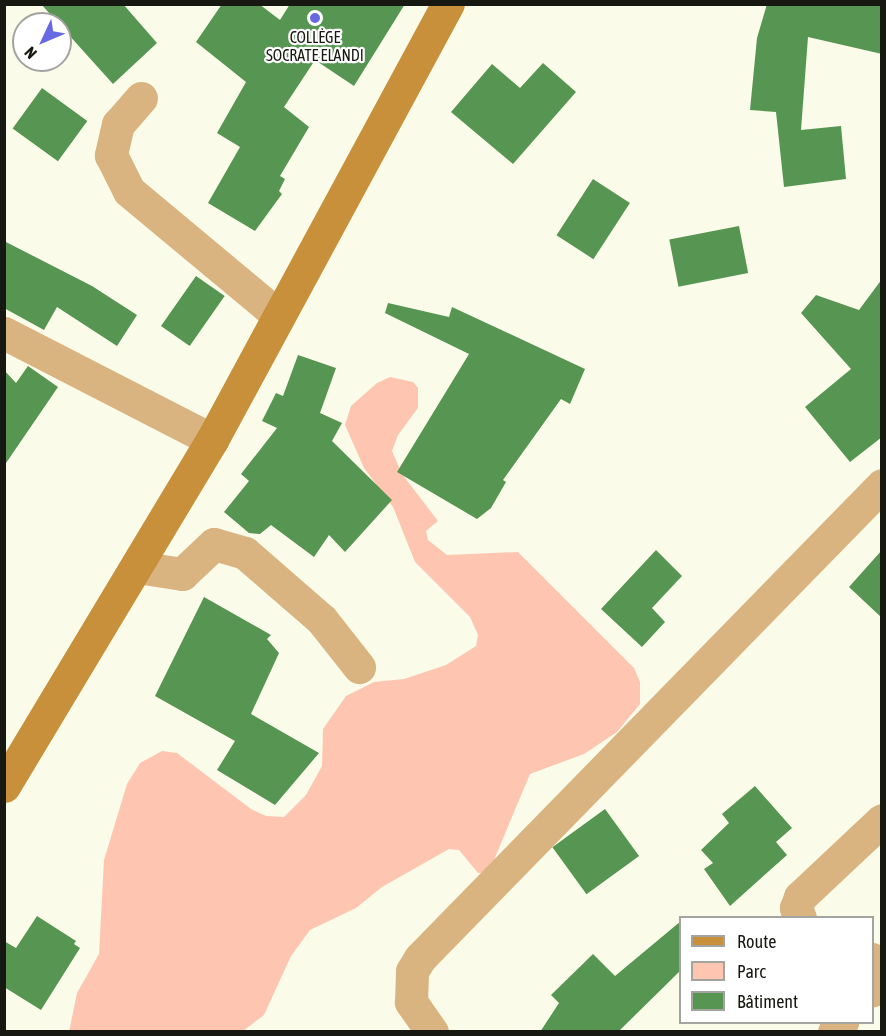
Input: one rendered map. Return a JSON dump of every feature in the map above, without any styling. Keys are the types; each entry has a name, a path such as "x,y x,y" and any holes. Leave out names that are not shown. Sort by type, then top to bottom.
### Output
{"main road":[{"path":"4,786 212,440 448,4"}],"street":[{"path":"141,98 118,124 111,155 129,191 279,316"},
{"path":"4,333 212,440"},
{"path":"432,1032 411,1002 412,971 420,958 882,485"},
{"path":"137,567 182,574 214,544 245,553 322,620 359,667"},
{"path":"799,916 796,908 800,897 882,820"},
{"path":"874,960 880,969 874,988"}],"green space":[{"path":"390,377 413,382 418,388 418,408 398,435 392,451 402,474 438,521 426,531 428,540 447,555 518,552 634,668 640,682 640,704 617,732 584,754 530,774 489,872 478,873 459,850 449,849 382,887 356,908 310,930 291,956 264,1015 243,1031 69,1032 77,993 99,954 104,860 127,784 140,763 162,751 177,753 251,809 266,816 284,817 306,795 322,766 323,729 346,696 374,682 404,679 446,665 476,646 478,635 470,617 415,562 393,507 364,468 345,425 351,406 377,383"}],"building":[{"path":"41,4 123,4 157,43 113,84 72,38 72,12 48,12"},
{"path":"222,4 259,4 280,20 290,4 405,4 354,86 315,60 284,107 309,127 280,176 285,179 279,191 282,194 255,231 208,203 240,147 217,133 246,82 196,42"},
{"path":"767,4 882,4 882,54 808,37 801,130 841,126 846,179 784,187 776,112 750,110 757,38"},
{"path":"543,63 576,92 513,164 451,112 492,64 520,88"},
{"path":"42,88 87,121 58,161 13,128"},
{"path":"593,179 630,203 593,259 557,235"},
{"path":"739,226 748,273 678,287 669,240"},
{"path":"4,241 92,286 137,315 117,346 57,307 44,330 4,308"},
{"path":"196,276 225,296 190,346 161,326"},
{"path":"882,279 882,437 850,462 805,407 851,369 801,313 816,295 859,310"},
{"path":"388,303 449,317 452,307 585,369 570,404 561,399 503,480 506,482 491,508 477,519 397,472 469,354 385,313"},
{"path":"298,355 336,368 320,413 342,423 332,441 392,500 345,552 329,535 314,557 271,525 260,534 249,533 224,512 249,481 241,474 277,428 262,421 276,393 283,396"},
{"path":"28,366 58,387 4,466 4,370 16,383"},
{"path":"656,550 682,576 652,608 665,622 642,647 601,609"},
{"path":"882,550 882,618 849,587"},
{"path":"204,597 271,635 267,639 279,653 251,714 319,753 275,805 217,770 235,741 155,696"},
{"path":"755,786 792,828 776,842 787,855 730,906 704,869 713,863 701,850 729,823 722,814"},
{"path":"605,809 639,856 587,894 552,847"},
{"path":"37,916 76,941 74,944 80,948 41,1010 4,987 4,941 16,948"},
{"path":"679,923 679,972 618,1032 540,1032 559,1003 551,995 593,954 615,976"}],"place":[{"name":"COLLÈGE SOCRATE ELANDI","path":"315,18"}]}
